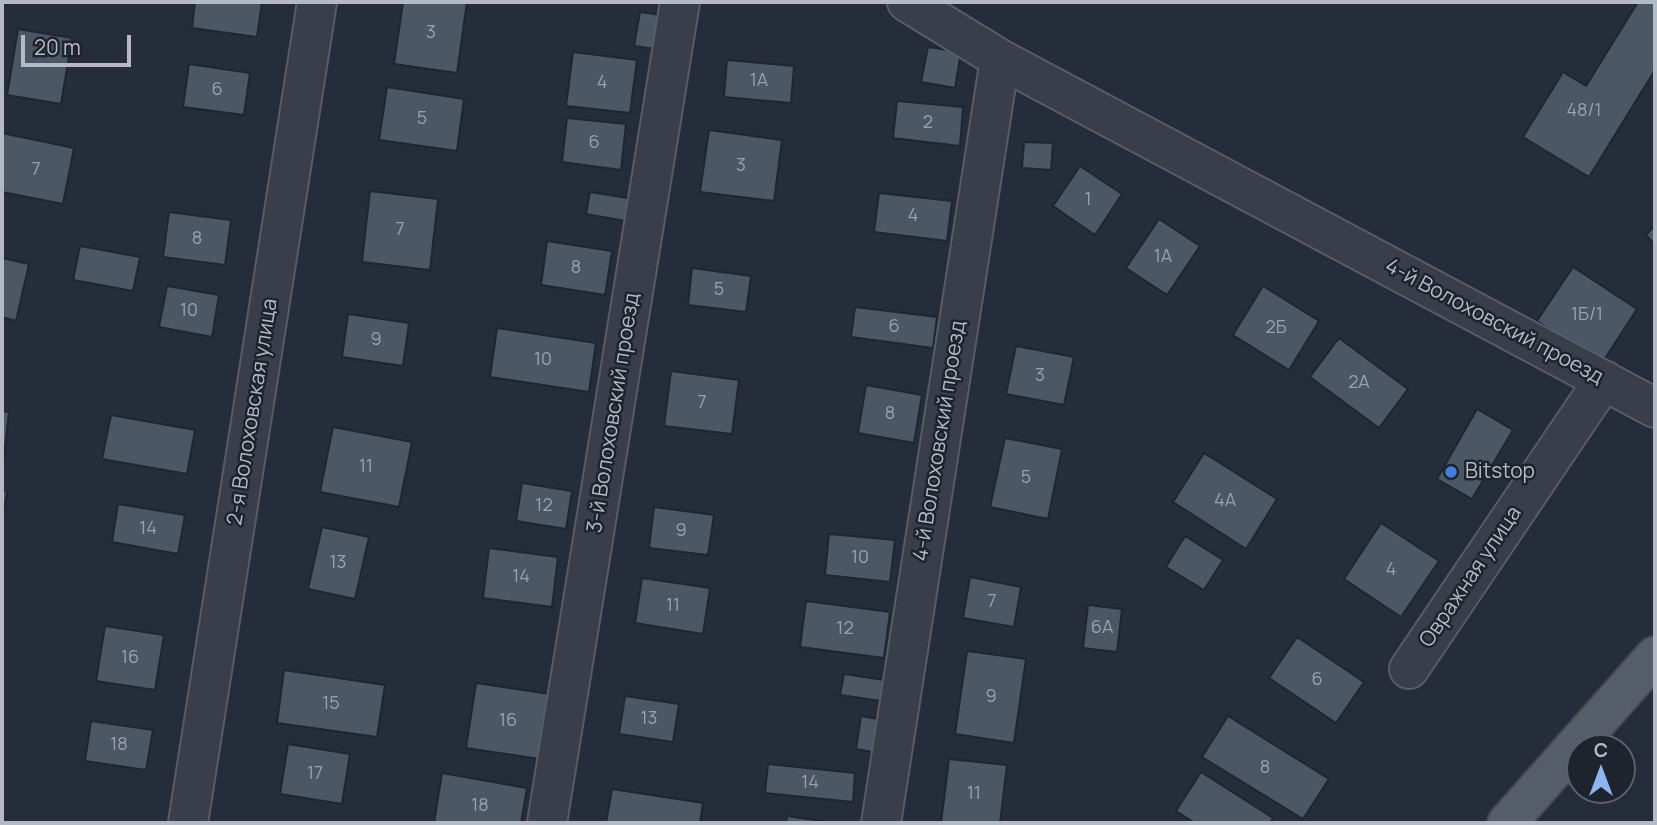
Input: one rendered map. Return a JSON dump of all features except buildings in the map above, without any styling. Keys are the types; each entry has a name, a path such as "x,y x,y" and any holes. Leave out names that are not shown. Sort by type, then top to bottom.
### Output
{"main road":[{"path":"1507,823 1655,656"}],"street":[{"name":"2-я Волоховская улица","path":"188,823 317,2"},
{"name":"3-й Волоховский проезд","path":"547,823 680,2"},
{"name":"4-й Волоховский проезд","path":"907,2 1000,59 1655,408"},
{"name":"4-й Волоховский проезд","path":"881,823 1000,59"},
{"name":"Овражная улица","path":"1409,670 1604,380"}],"place":[{"name":"Bitstop","path":"1451,472"}]}
